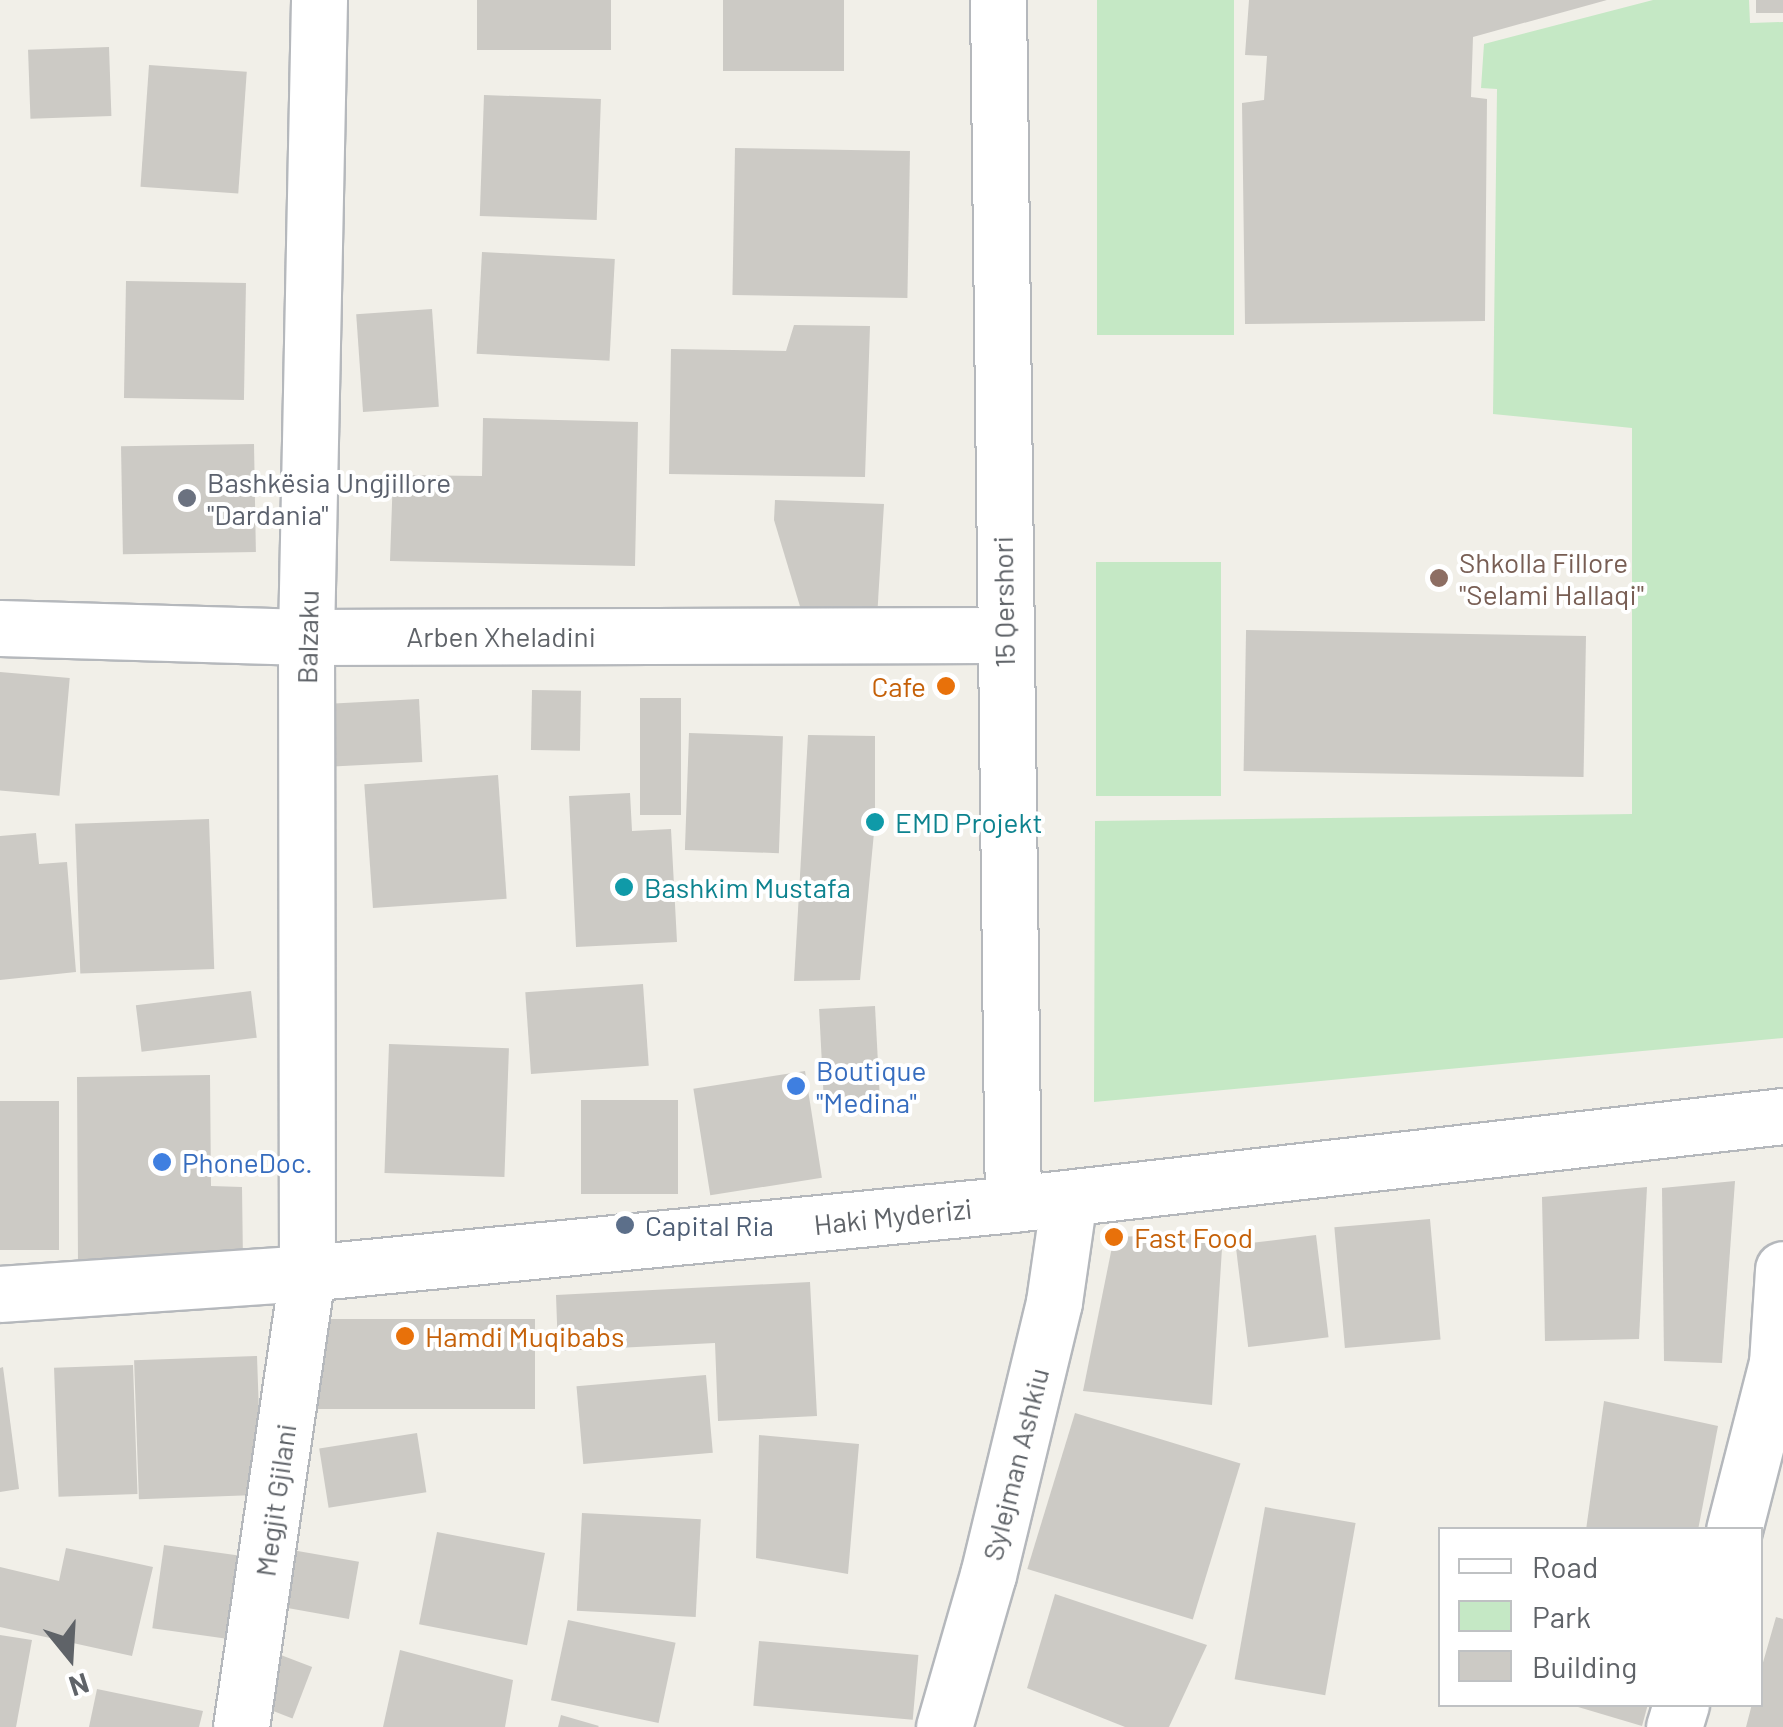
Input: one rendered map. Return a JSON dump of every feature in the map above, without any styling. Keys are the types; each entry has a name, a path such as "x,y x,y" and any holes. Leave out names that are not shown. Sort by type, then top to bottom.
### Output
{"street":[{"name":"Balzaku","path":"308,1273 306,637 319,0"},
{"name":"15 Qershori","path":"998,0 1002,635 1013,1204"},
{"name":"Arben Xheladini","path":"0,628 306,637 1002,635"},
{"name":"Haki Myderizi","path":"0,1294 308,1273 1013,1204 1783,1116"},
{"name":"Sylejman Ashkiu","path":"944,1727 988,1575 1054,1302 1069,1198"},
{"path":"1735,1527 1777,1362 1783,1269"},
{"name":"Megjit Gjilani","path":"240,1727 308,1273"}],"green space":[{"path":"1097,0 1234,0 1234,335 1097,335"},
{"path":"1653,0 1749,0 1750,23 1783,22 1783,1038 1094,1102 1095,821 1632,814 1632,428 1493,414 1497,89 1481,88 1484,44"},
{"path":"1096,562 1221,562 1221,796 1096,796"}],"building":[{"path":"477,0 611,0 611,50 477,50"},
{"path":"723,0 844,0 844,71 723,71"},
{"path":"1249,0 1607,0 1473,37 1471,97 1487,99 1485,321 1245,324 1242,103 1264,100 1267,56 1245,55"},
{"path":"1756,0 1783,0 1783,13 1756,13"},
{"path":"109,47 111,116 30,119 28,50"},
{"path":"149,65 247,72 238,194 140,187"},
{"path":"484,95 601,99 597,220 480,216"},
{"path":"735,148 910,151 907,298 732,295"},
{"path":"482,252 615,259 609,361 477,354"},
{"path":"126,281 246,283 244,400 124,398"},
{"path":"432,309 439,407 363,412 356,314"},
{"path":"794,325 870,326 865,477 669,474 671,349 786,351"},
{"path":"483,418 638,422 635,566 390,561 393,475 482,476"},
{"name":"Bashkësia Ungjillore \"Dardania\"","path":"254,444 256,552 123,554 121,446"},
{"path":"775,500 884,504 877,618 802,613 774,520"},
{"name":"Shkolla Fillore \"Selami Hallaqi\"","path":"1246,630 1586,636 1584,777 1244,771"},
{"path":"0,672 70,678 59,796 0,790"},
{"path":"532,690 581,691 580,751 531,750"},
{"path":"640,698 681,698 681,815 640,815"},
{"path":"419,699 422,762 323,767 320,704"},
{"path":"689,733 783,736 779,853 685,850"},
{"path":"808,735 875,736 875,822 860,980 794,981"},
{"path":"498,775 507,899 373,908 364,784"},
{"name":"Bashkim Mustafa","path":"630,793 632,831 671,829 677,942 576,947 569,796"},
{"path":"209,819 214,969 80,974 75,824"},
{"path":"36,833 39,864 67,862 76,972 0,980 0,836"},
{"path":"643,984 649,1066 531,1074 525,992"},
{"path":"251,991 257,1038 142,1052 136,1005"},
{"path":"875,1006 880,1098 824,1101 819,1009"},
{"path":"389,1044 509,1048 504,1177 384,1173"},
{"path":"805,1071 822,1178 710,1195 693,1089"},
{"path":"210,1075 211,1186 242,1187 243,1263 78,1266 77,1077"},
{"path":"581,1100 678,1100 678,1194 581,1194"},
{"path":"0,1101 59,1101 59,1250 0,1250"},
{"path":"1735,1181 1722,1363 1664,1361 1662,1188"},
{"path":"1647,1187 1639,1339 1545,1341 1542,1197"},
{"path":"1430,1219 1441,1340 1345,1348 1334,1227"},
{"path":"1223,1233 1212,1405 1083,1391 1114,1237"},
{"path":"1316,1235 1329,1337 1248,1347 1236,1245"},
{"path":"810,1282 817,1416 718,1421 715,1343 558,1351 556,1295"},
{"path":"304,1319 535,1319 535,1409 304,1409"},
{"path":"257,1356 262,1495 139,1499 134,1360"},
{"path":"133,1365 138,1494 59,1497 54,1368"},
{"path":"3,1367 19,1489 0,1492 0,1368"},
{"path":"706,1375 713,1453 583,1464 576,1386"},
{"path":"1604,1401 1718,1426 1699,1527 1586,1527"},
{"path":"1075,1413 1240,1464 1193,1619 1027,1569"},
{"path":"417,1433 426,1492 329,1508 319,1448"},
{"path":"759,1435 859,1444 848,1574 756,1558"},
{"path":"1265,1507 1356,1523 1325,1695 1235,1679"},
{"path":"582,1513 701,1519 696,1617 577,1611"},
{"path":"437,1532 545,1553 527,1645 419,1624"},
{"path":"164,1545 240,1556 229,1639 152,1628"},
{"path":"66,1548 153,1567 132,1656 0,1627 0,1567 59,1581"},
{"path":"292,1550 359,1562 349,1619 282,1607"},
{"path":"1055,1594 1207,1645 1169,1727 1125,1727 1027,1688"},
{"path":"1776,1617 1783,1619 1783,1727 1746,1727 1751,1707 1763,1707 1763,1662"},
{"path":"568,1620 676,1643 659,1723 551,1700"},
{"path":"0,1635 32,1640 16,1727 0,1727"},
{"path":"759,1641 918,1655 913,1720 753,1706"},
{"path":"400,1650 513,1680 505,1727 383,1727"},
{"path":"273,1652 312,1667 293,1718 253,1703"},
{"path":"97,1689 203,1711 199,1727 89,1727"},
{"path":"1578,1707 1647,1707 1642,1726"},
{"path":"561,1715 599,1726 558,1727"}],"place":[{"name":"Bashkësia Ungjillore \"Dardania\"","path":"187,498"},
{"name":"Shkolla Fillore \"Selami Hallaqi\"","path":"1439,578"},
{"name":"Cafe","path":"946,686"},
{"name":"EMD Projekt","path":"875,822"},
{"name":"Bashkim Mustafa","path":"624,887"},
{"name":"Boutique \"Medina\"","path":"796,1086"},
{"name":"PhoneDoc.","path":"162,1162"},
{"name":"Capital Ria","path":"625,1225"},
{"name":"Fast Food","path":"1114,1237"},
{"name":"Hamdi Muqibabs","path":"405,1336"}]}
